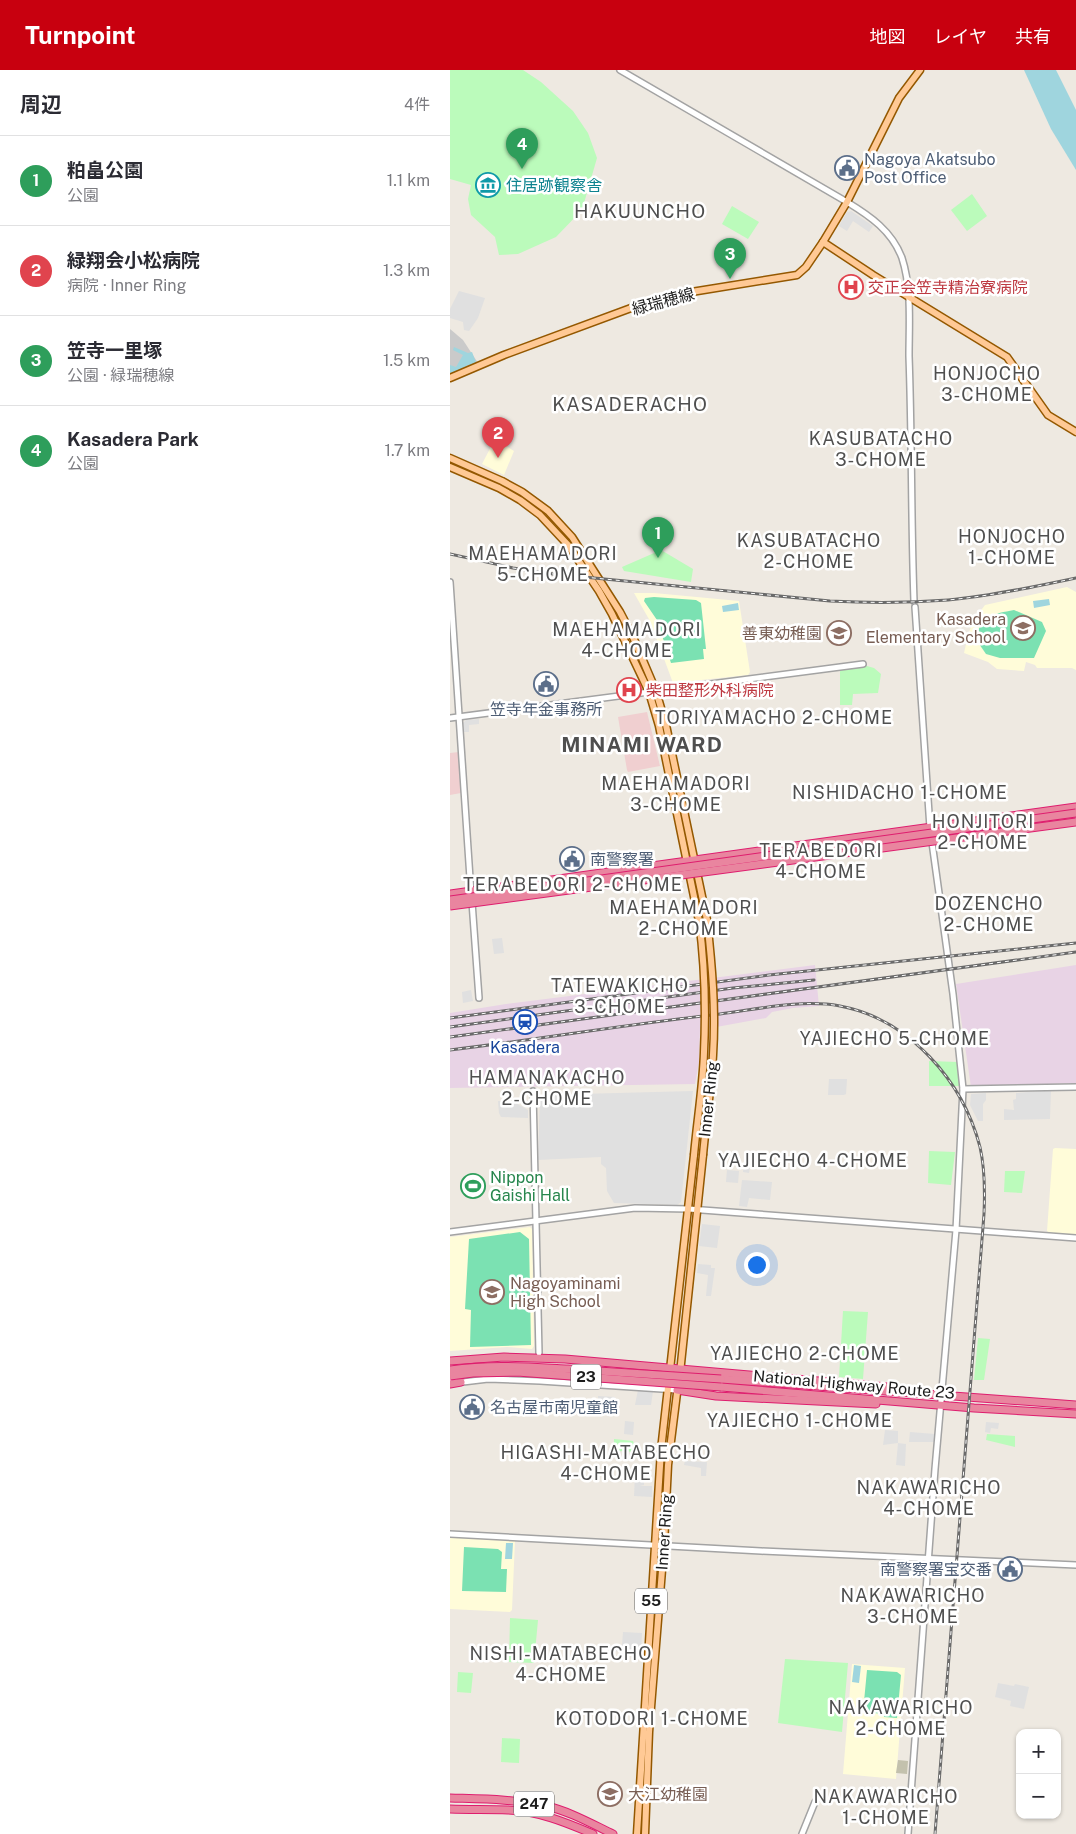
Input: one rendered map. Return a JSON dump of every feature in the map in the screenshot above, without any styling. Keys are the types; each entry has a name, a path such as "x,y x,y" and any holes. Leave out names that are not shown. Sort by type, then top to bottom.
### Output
{"highway":[{"path":"450,894 1076,807"},
{"path":"450,900 1076,813"},
{"path":"858,844 885,843 1076,817"},
{"path":"450,907 472,906 1076,824"},
{"path":"450,907 1076,824"},
{"path":"450,1361 504,1357 565,1359 887,1387 891,1392"},
{"name":"National Highway Route 23","path":"450,1370 466,1367 500,1366 545,1368 1076,1405"},
{"name":"National Highway Route 23","path":"450,1376 473,1373 517,1372 888,1400 940,1406 1076,1414"},
{"path":"450,1382 460,1382"},
{"path":"677,1390 716,1396 833,1403 880,1404 888,1400"},
{"name":"247","path":"450,1798 510,1801 546,1806 562,1811 613,1834"},
{"name":"247","path":"450,1809 530,1812 551,1817 593,1834"}],"main road":[{"name":"緑瑞穂線","path":"450,378 504,355 650,301 797,275 806,267 824,242 847,202 899,98 920,70"},
{"path":"824,242 908,298 1001,352 1007,357 1048,415 1076,432"},
{"name":"Inner Ring","path":"450,458 502,481 522,492 548,511 572,537 620,612 633,637 666,725 692,861 699,875 707,920 714,1011 713,1056 681,1370 668,1465 664,1545 649,1723 644,1834"},
{"name":"Inner Ring","path":"450,467 499,488 520,500 540,515 568,545 604,599 653,692"},
{"name":"Inner Ring","path":"637,1834 661,1450 689,1209 704,1054 706,1010 704,957 700,921 690,876 692,861"}],"street":[{"path":"620,70 847,202 875,221 891,237 902,258 906,274 908,298 912,419 914,601"},
{"path":"450,582 479,998"},
{"path":"908,1834 940,1406 956,1230 963,1089 953,994 930,828 915,607"},
{"path":"450,718 863,664"},
{"path":"963,1089 1076,1087"},
{"path":"533,1090 539,1353"},
{"path":"450,1232 635,1208 689,1209 1076,1238"},
{"path":"460,1382 488,1379 520,1380 677,1390"},
{"path":"450,1534 1076,1565"},
{"path":"802,1834 814,1802"}],"shaded area":[{"path":"851,211 873,226 869,232 853,221 847,231 839,226 847,212"},
{"path":"459,291 485,298 478,318 469,331 464,330 463,322 450,318 450,309"},
{"path":"450,329 463,340 478,363 450,374"},
{"path":"495,439 514,451 504,475 482,464"},
{"name":"Kasadera Elementary School","path":"1067,587 1076,592 1076,670 1072,668 1037,668 1035,665 1026,662 1024,671 997,669 988,662 964,653 973,621 985,605"},
{"path":"634,593 654,593 739,601 750,672 748,675 673,683 650,621"},
{"path":"647,712 660,766 628,772 618,717"},
{"path":"479,719 479,724 469,725 469,732 464,732 463,723 466,720"},
{"path":"459,752 461,793 450,795 450,753"},
{"path":"502,938 504,953 494,954 492,939"},
{"path":"815,965 819,1006 772,1012 766,1018 700,1030 699,1062 695,1084 450,1088 450,1013 506,1004"},
{"path":"1076,965 1076,1083 971,1087 956,984"},
{"path":"471,990 473,1001 463,1003 462,992"},
{"path":"829,1079 847,1079 846,1094 828,1095"},
{"path":"1051,1090 1050,1119 1004,1120 1004,1109 1014,1110 1013,1100 1016,1099 1016,1093"},
{"path":"693,1091 681,1202 677,1205 614,1203 607,1191 606,1168 601,1164 601,1157 538,1160 541,1095"},
{"path":"986,1093 986,1100 983,1104 983,1121 978,1121 970,1105 971,1094"},
{"path":"498,1101 514,1102 528,1110 528,1118 501,1117"},
{"path":"1053,1149 1076,1149 1076,1235 1049,1233 1047,1231"},
{"path":"745,1155 755,1157 753,1167 750,1167 749,1173 743,1172"},
{"path":"727,1170 739,1171 738,1183 726,1182"},
{"path":"742,1180 772,1182 770,1200 749,1198 747,1207 739,1206"},
{"path":"702,1224 720,1226 717,1248 699,1246"},
{"name":"Nagoyaminami High School","path":"530,1227 532,1229 534,1346 532,1349 507,1347 450,1351 450,1237"},
{"path":"698,1264 711,1265 711,1268 715,1268 711,1296 706,1296 708,1275 697,1273"},
{"path":"638,1390 653,1391 651,1405 635,1405"},
{"path":"598,1396 615,1397 614,1404 598,1403"},
{"path":"625,1421 634,1422 633,1435 624,1434"},
{"path":"986,1422 999,1423 998,1429 991,1428 990,1433 985,1432"},
{"path":"885,1430 898,1431 898,1443 883,1445"},
{"path":"910,1432 935,1434 934,1442 909,1442"},
{"path":"898,1443 906,1444 905,1466 896,1465"},
{"path":"685,1461 707,1462 706,1476 701,1476 701,1468 684,1465"},
{"path":"635,1474 644,1475 644,1485 640,1486 652,1486 652,1497 634,1496"},
{"path":"450,1537 515,1541 512,1610 510,1612 450,1609"},
{"path":"623,1632 642,1633 641,1653 611,1651 611,1645 622,1645"},
{"path":"852,1664 905,1668 896,1779 843,1774"},
{"path":"998,1683 1029,1687 1024,1709 1010,1706 1011,1701 995,1697"},
{"path":"898,1760 908,1761 907,1774 896,1773"}],"green space":[{"path":"450,70 523,70 541,82 573,111 588,133 597,158 582,210 556,237 518,254 499,255 495,237 471,215 468,199 471,185 450,179"},
{"path":"972,194 987,216 967,231 951,210"},
{"path":"732,206 759,222 748,239 722,224"},
{"path":"661,550 693,569 691,582 624,571 622,567"},
{"path":"645,598 696,600 701,603 706,649 703,649 704,659 671,663 657,620 644,601"},
{"path":"1014,610 1042,622 1046,631 1034,658 1000,658 986,654 975,638 978,630 985,620 990,617"},
{"path":"867,666 874,668 881,674 878,693 853,694 852,705 840,705 840,670"},
{"path":"929,1061 958,1062 961,1086 929,1086"},
{"path":"929,1151 955,1152 951,1185 928,1183"},
{"path":"1005,1171 1025,1171 1022,1193 1004,1192"},
{"name":"Nagoyaminami High School","path":"520,1232 529,1239 531,1345 470,1347 471,1310 465,1309 469,1239"},
{"path":"843,1311 868,1312 863,1379 839,1377"},
{"path":"978,1338 990,1339 984,1380 974,1380"},
{"path":"987,1434 1015,1436 1015,1447 986,1440"},
{"path":"614,1439 633,1441 634,1452 619,1451 614,1444"},
{"path":"464,1547 498,1549 502,1552 501,1569 507,1569 506,1592 462,1591"},
{"path":"510,1618 538,1620 534,1663 509,1662"},
{"path":"785,1659 848,1663 842,1732 778,1723"},
{"path":"867,1670 897,1672 901,1675 897,1718 884,1717 884,1714 863,1712"},
{"path":"458,1672 473,1673 471,1693 457,1692"},
{"path":"502,1738 520,1739 519,1763 501,1762"}],"water":[{"path":"1024,70 1056,70 1076,110 1076,170 1051,129"},
{"path":"454,347 468,353 472,352 477,365 467,365 465,369 450,373 450,365 456,367 463,355 453,350"},
{"path":"1049,599 1050,605 1034,608 1033,601"},
{"path":"738,603 739,610 723,612 722,606"},
{"path":"506,1543 513,1543 512,1559 505,1559"},
{"path":"854,1665 861,1666 859,1683 852,1682"}],"railway":[{"path":"450,554 513,568 553,574 845,602 948,600 996,594 1076,578"},
{"path":"450,1018 769,975 1076,943"},
{"path":"450,1037 1076,952"},
{"path":"450,1027 733,988 814,980"},
{"path":"450,1050 796,1004 826,1004 865,1013 889,1024 910,1039 929,1057 961,1099 972,1123 982,1155 984,1206 935,1834"}],"place":[{"name":"Nagoya Akatsubo Post Office","path":"847,168"},
{"name":"Kasadera Park","path":"522,169"},
{"name":"住居跡観察舎","path":"488,185"},
{"name":"笠寺一里塚","path":"730,279"},
{"name":"交正会笠寺精治寮病院","path":"851,287"},
{"name":"緑翔会小松病院","path":"498,458"},
{"name":"粕畠公園","path":"658,558"},
{"name":"Kasadera Elementary School","path":"1023,628"},
{"name":"善東幼稚園","path":"839,633"},
{"name":"笠寺年金事務所","path":"546,684"},
{"name":"柴田整形外科病院","path":"629,690"},
{"name":"南警察署","path":"572,859"},
{"name":"Kasadera","path":"525,1022"},
{"name":"Nippon Gaishi Hall","path":"473,1186"},
{"name":"Nagoyaminami High School","path":"492,1292"},
{"name":"名古屋市南児童館","path":"472,1407"},
{"name":"南警察署宝交番","path":"1010,1569"},
{"name":"大江幼稚園","path":"610,1794"}],"district":[{"name":"HAKUUNCHO","path":"640,211"},
{"name":"HONJOCHO 3-CHOME","path":"987,384"},
{"name":"KASADERACHO","path":"630,404"},
{"name":"KASUBATACHO 3-CHOME","path":"881,449"},
{"name":"HONJOCHO 1-CHOME","path":"1012,547"},
{"name":"KASUBATACHO 2-CHOME","path":"809,551"},
{"name":"MAEHAMADORI 5-CHOME","path":"543,564"},
{"name":"MAEHAMADORI 4-CHOME","path":"627,640"},
{"name":"TORIYAMACHO 2-CHOME","path":"774,718"},
{"name":"MINAMI WARD","path":"642,745"},
{"name":"NISHIDACHO 1-CHOME","path":"900,793"},
{"name":"MAEHAMADORI 3-CHOME","path":"676,794"},
{"name":"HONJITORI 2-CHOME","path":"983,832"},
{"name":"TERABEDORI 4-CHOME","path":"821,861"},
{"name":"TERABEDORI 2-CHOME","path":"573,885"},
{"name":"DOZENCHO 2-CHOME","path":"989,914"},
{"name":"MAEHAMADORI 2-CHOME","path":"684,918"},
{"name":"TATEWAKICHO 3-CHOME","path":"620,996"},
{"name":"YAJIECHO 5-CHOME","path":"895,1039"},
{"name":"HAMANAKACHO 2-CHOME","path":"547,1088"},
{"name":"YAJIECHO 4-CHOME","path":"813,1161"},
{"name":"YAJIECHO 2-CHOME","path":"805,1354"},
{"name":"YAJIECHO 1-CHOME","path":"800,1421"},
{"name":"HIGASHI-MATABECHO 4-CHOME","path":"606,1464"},
{"name":"NAKAWARICHO 4-CHOME","path":"929,1498"},
{"name":"NAKAWARICHO 3-CHOME","path":"913,1606"},
{"name":"NISHI-MATABECHO 4-CHOME","path":"561,1664"},
{"name":"NAKAWARICHO 2-CHOME","path":"901,1718"},
{"name":"KOTODORI 1-CHOME","path":"652,1719"},
{"name":"NAKAWARICHO 1-CHOME","path":"886,1807"}]}
